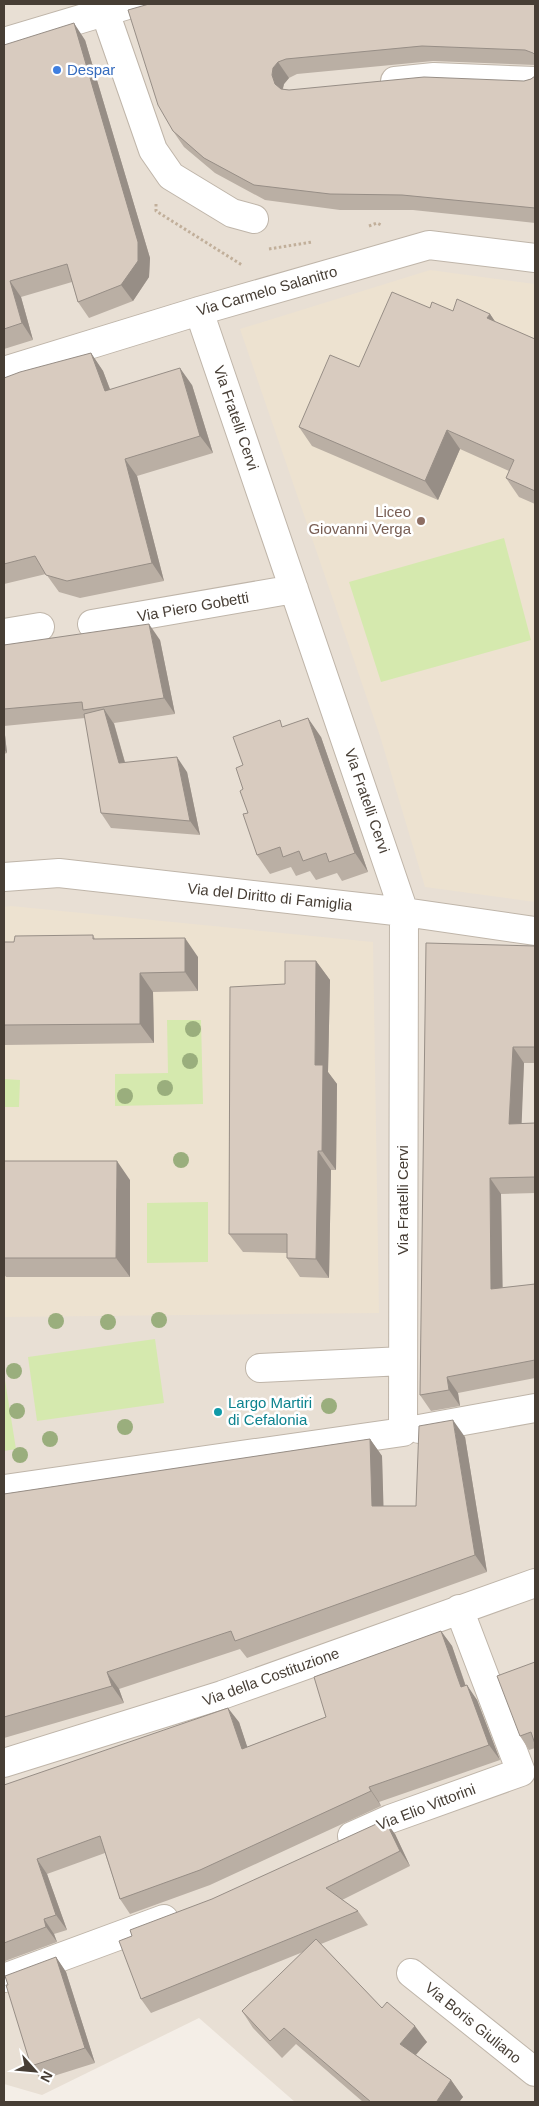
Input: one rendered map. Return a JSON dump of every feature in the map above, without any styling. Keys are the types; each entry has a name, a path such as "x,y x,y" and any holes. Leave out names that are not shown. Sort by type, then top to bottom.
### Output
{"street":[{"path":"4,42 131,4"},
{"path":"105,12 153,150 171,176 232,213 254,219"},
{"path":"366,84 434,77 535,81"},
{"name":"Via Carmelo Salanitro","path":"4,371 199,310 429,245 535,258"},
{"name":"Via Fratelli Cervi","path":"199,310 404,912 403,1432"},
{"name":"Via Piero Gobetti","path":"92,624 294,589"},
{"path":"4,633 40,627"},
{"name":"Via del Diritto di Famiglia","path":"4,878 59,873 404,912 535,931"},
{"path":"260,1368 403,1361"},
{"path":"4,1489 403,1432 535,1408"},
{"name":"Via della Costituzione","path":"4,1763 222,1695 459,1609 535,1584"},
{"name":"Via Elio Vittorini","path":"329,1847 390,1819 521,1772 459,1609"},
{"path":"4,1978 188,1910"},
{"name":"Via Boris Giuliano","path":"411,1973 535,2072"}],"path":[{"path":"155,196 156,211 243,266"}],"shaded area":[{"path":"4,4 535,4 535,2102 295,2102 199,2018 42,2095 4,2084"},
{"name":"Liceo Giovanni Verga","path":"430,270 535,284 535,902 425,887 380,736 240,329"},
{"path":"11,906 373,942 379,1313 4,1317 4,907"}],"green space":[{"path":"504,538 531,640 381,682 349,582"},
{"path":"167,1020 201,1020 203,1104 115,1106 115,1074 168,1073"},
{"path":"4,1079 20,1080 19,1107 4,1107"},
{"path":"208,1202 208,1262 147,1263 147,1203"},
{"path":"155,1339 164,1403 37,1421 28,1357"},
{"path":"4,1374 16,1449 4,1451"}],"building":[{"path":"149,4 535,4 535,55 525,50 422,46 286,59 278,62 273,68 272,75 275,84 281,89 289,90 424,77 524,81 535,76 535,208 402,195 330,194 254,185 204,158 173,131 158,105 128,10"},
{"path":"74,23 138,242 138,261 121,285 78,302 67,264 10,281 22,323 4,329 4,45"},
{"path":"392,292 430,308 432,302 453,311 457,299 490,314 487,318 535,339 535,491 506,478 514,460 447,430 425,481 299,427 330,355 359,367"},
{"path":"91,353 105,391 180,368 200,436 125,459 152,563 67,581 46,575 35,556 4,564 4,378"},
{"path":"149,624 164,698 83,710 82,702 4,709 4,645"},
{"path":"104,709 119,763 177,757 190,821 101,813 84,714"},
{"path":"308,718 355,853 329,862 326,853 303,861 299,851 283,857 280,847 257,855 243,814 248,813 240,791 243,789 236,768 243,765 233,737 280,720 282,727"},
{"path":"93,935 93,939 185,938 185,972 140,973 140,1024 4,1025 4,942 14,942 15,936"},
{"path":"426,943 535,946 535,1047 513,1047 509,1124 535,1123 535,1177 490,1178 491,1289 535,1284 535,1360 447,1377 449,1390 420,1395"},
{"path":"285,961 316,961 315,1065 323,1065 322,1151 318,1151 316,1259 287,1258 287,1234 229,1234 230,987 285,984"},
{"path":"4,1161 117,1161 116,1258 4,1258"},
{"path":"453,1420 475,1555 235,1641 231,1631 107,1672 112,1686 4,1717 4,1494 370,1439 372,1506 416,1506 419,1426"},
{"path":"441,1631 461,1687 467,1685 489,1745 369,1787 371,1791 200,1870 120,1899 100,1836 37,1859 56,1915 44,1919 46,1927 4,1943 4,1785 228,1708 242,1749 326,1717 314,1677"},
{"path":"535,1662 535,1744 531,1732 520,1736 497,1676"},
{"path":"385,1820 400,1851 326,1888 358,1911 141,1999 119,1941 132,1936 130,1930 212,1899"},
{"path":"316,1939 382,2008 387,2002 415,2026 400,2044 451,2080 438,2102 371,2102 284,2028 270,2041 242,2011"},
{"path":"56,1957 85,2048 31,2066 6,1985 8,1985 5,1976"}],"place":[{"name":"Despar","path":"57,70"},
{"name":"Liceo Giovanni Verga","path":"421,521"},
{"name":"Largo Martiri di Cefalonia","path":"218,1412"}]}
